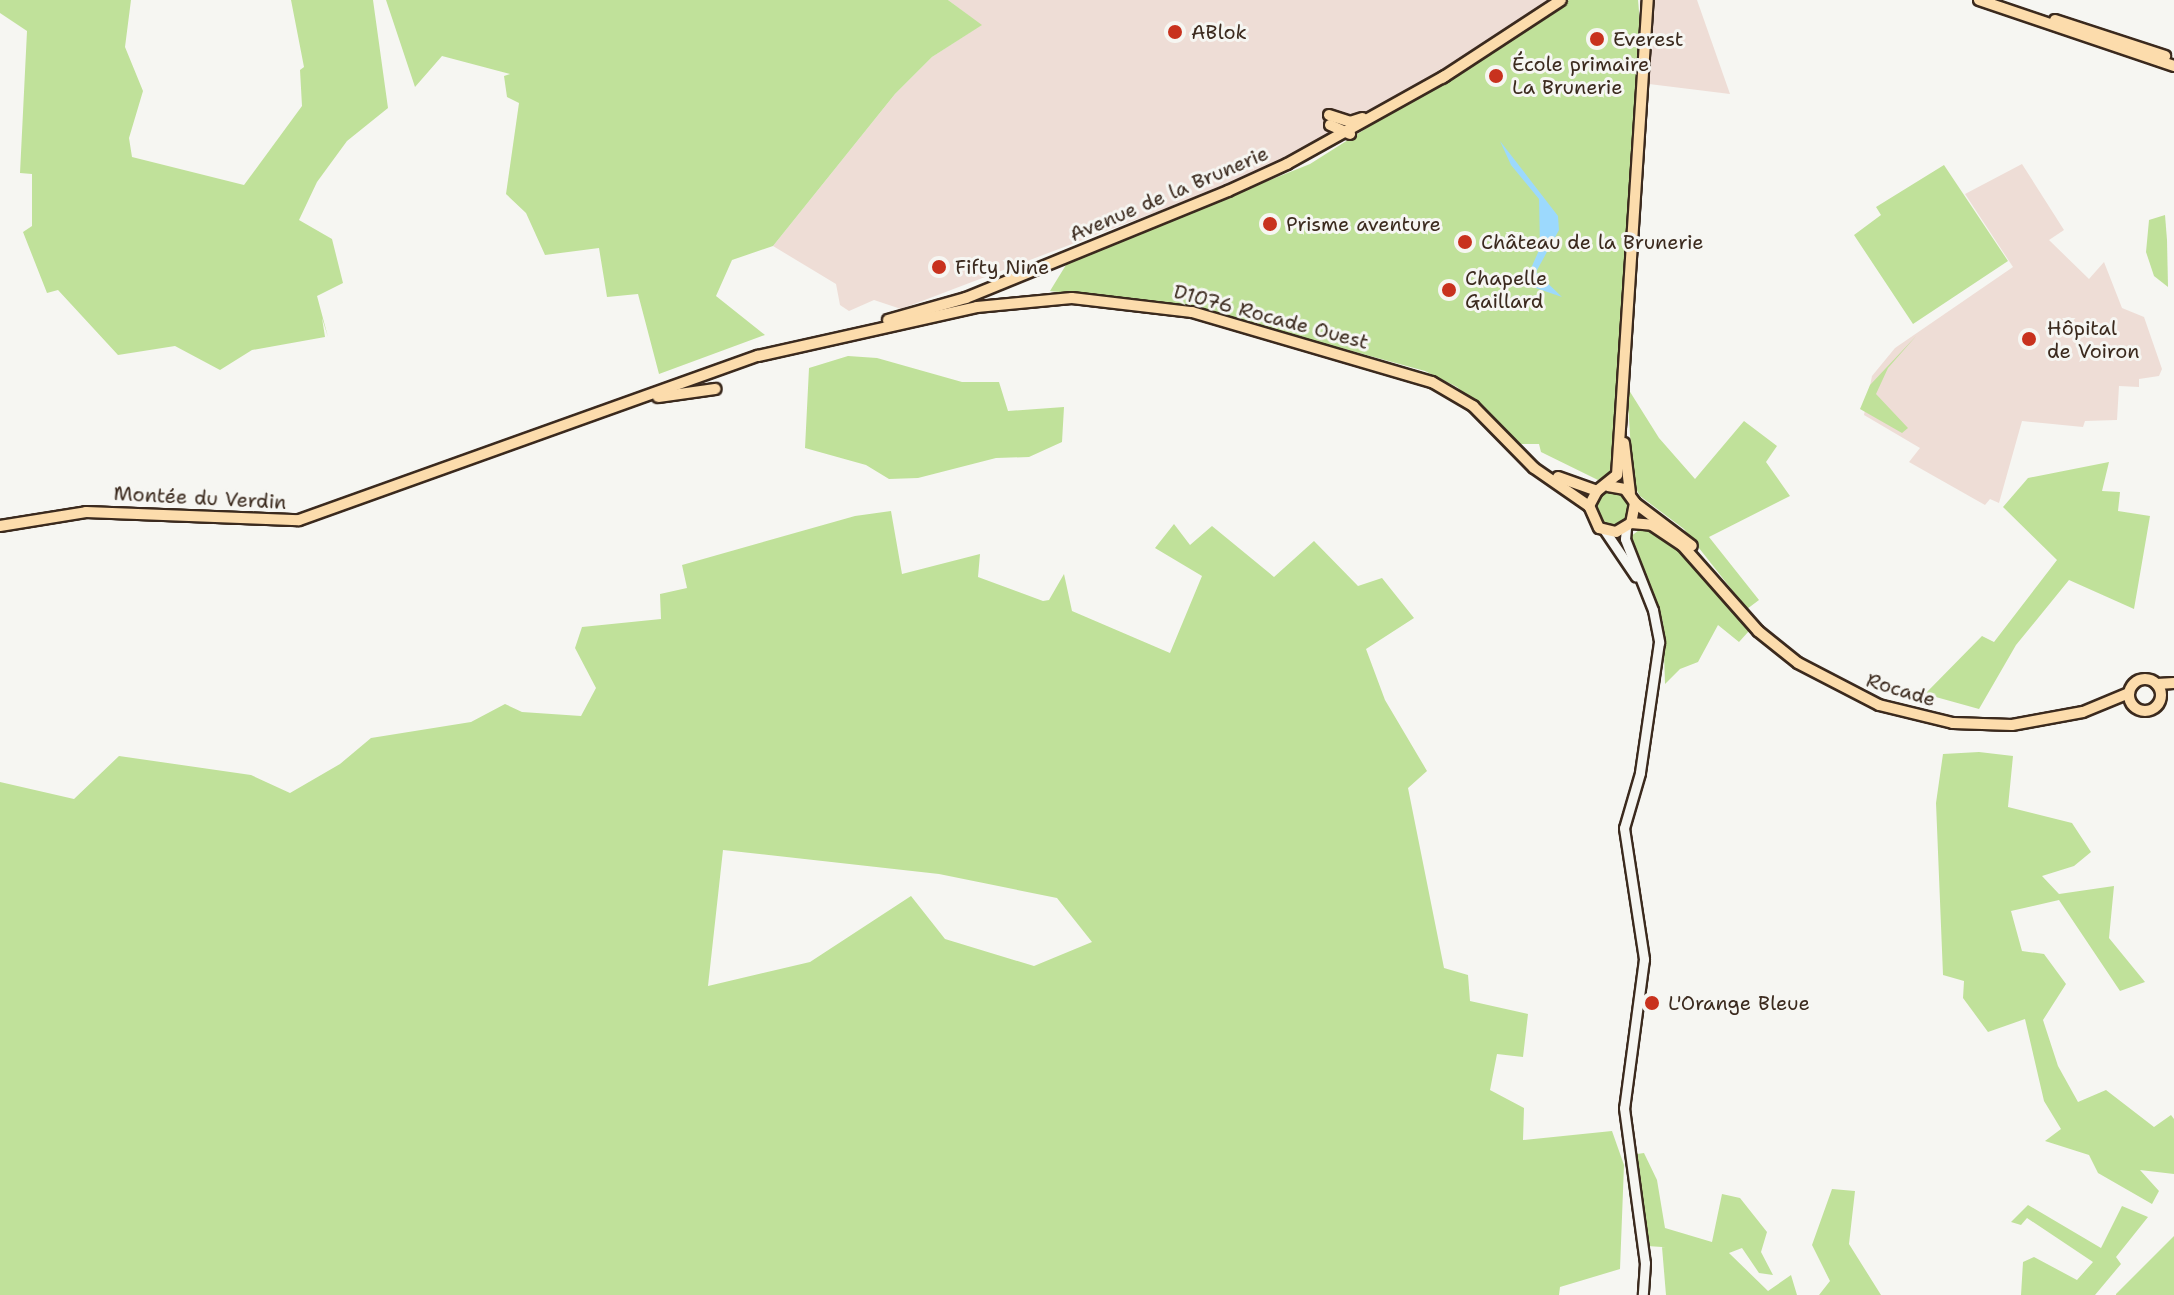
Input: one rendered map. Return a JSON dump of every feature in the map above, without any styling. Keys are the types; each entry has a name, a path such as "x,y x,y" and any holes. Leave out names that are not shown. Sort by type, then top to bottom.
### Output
{"main road":[{"name":"Avenue de la Brunerie","path":"575,421 747,354 966,298 1228,191 1349,133 1445,76 1561,0"},
{"path":"1646,0 1617,475 1608,486 1597,491 1589,506 1593,522 1605,531 1650,601"},
{"path":"1979,0 2107,39"},
{"path":"1994,0 2174,63"},
{"name":"Avenue de la Brunerie","path":"1349,133 1399,99 1445,76"},
{"path":"1330,115 1354,122 1399,99"},
{"path":"1330,115 1349,133"},
{"path":"1327,143 1330,115"},
{"name":"D1076 Rocade Ouest","path":"977,307 1102,299 1212,317 1432,382 1473,406 1525,457 1589,506"},
{"path":"882,321 977,307"},
{"path":"575,421 788,348 977,307"},
{"path":"636,400 715,389"},
{"path":"1621,399 1632,498 1626,544 1658,627 1658,671 1640,773 1624,828 1644,959 1624,1108 1645,1263 1643,1295"},
{"name":"Montée du Verdin","path":"0,526 96,512 299,520 575,421"},
{"name":"D1076 Rocade Ouest","path":"1525,457 1563,480 1597,491"},
{"path":"1608,486 1632,498"},
{"name":"Rocade","path":"1632,498 1679,532 1723,591"},
{"name":"Rocade","path":"1629,526 1647,523 1672,537 1758,631 1798,663 1851,694 1897,711 1953,723 2012,725 2105,706 2132,705"},
{"path":"1605,531 1629,526"},
{"path":"2174,683 2139,681 2129,693 2132,705 2150,711 2161,696 2174,689"},
{"path":"2157,684 2161,696"},
{"name":"Rocade","path":"2105,706 2129,693"}],"shaded area":[{"path":"948,0 1551,0 1444,71 1251,176 901,309 874,300 849,311 840,305 836,284 773,246 895,94 932,57 981,25"},
{"path":"1655,0 1697,0 1730,94 1649,84"},
{"name":"Hôpital de Voiron","path":"2022,164 2064,230 2049,240 2089,279 2104,262 2122,308 2144,317 2162,369 2159,376 2139,379 2139,387 2119,386 2117,420 2085,421 2083,427 2022,421 1999,503 1990,499 1985,505 1909,462 1920,448 1864,415 1872,376 1895,348 2013,267 1965,194"}],"green space":[{"path":"0,0 131,0 125,47 143,91 129,138 132,157 244,185 302,106 300,70 304,67 291,0 373,0 388,108 347,141 317,182 299,220 332,239 343,283 317,296 328,337 322,318 325,337 252,350 220,370 175,346 118,355 58,290 47,293 23,232 32,226 32,174 20,173 27,31 0,13"},
{"path":"386,0 948,0 982,25 932,57 895,94 773,246 732,260 716,296 765,335 659,374 638,294 607,297 599,248 545,255 526,213 506,194 519,103 507,97 504,76 510,74 442,56 415,87"},
{"path":"1569,0 1638,0 1641,34 1612,472 1598,480 1541,452 1539,444 1521,444 1457,387 1425,371 1187,306 1050,291 1069,260 1310,164"},
{"path":"1944,165 2008,261 1913,324 1854,235 1881,215 1876,207"},
{"path":"2165,215 2168,287 2154,276 2146,252 2149,220"},
{"path":"1917,335 1888,368 1876,394 1908,428 1902,433 1860,409 1870,385"},
{"path":"848,356 877,358 962,382 999,382 1008,411 1064,407 1062,442 1029,457 996,458 918,478 889,479 866,465 805,448 809,368"},
{"path":"1627,387 1659,438 1695,479 1744,421 1777,446 1766,462 1790,496 1709,537 1759,600 1747,609 1684,529 1640,496 1633,483"},
{"path":"2109,462 2102,491 2120,492 2118,511 2150,516 2134,609 2069,580 2016,645 1979,709 1925,694 1982,636 1994,642 2057,560 2003,507 2028,478"},
{"path":"1613,491 1626,496 1631,509 1626,522 1613,527 1600,522 1595,509 1600,496"},
{"path":"891,511 902,574 980,554 978,577 1043,601 1049,600 1064,574 1072,611 1170,653 1202,576 1155,548 1174,524 1190,545 1212,526 1274,577 1314,541 1358,586 1382,578 1414,618 1366,649 1385,700 1427,771 1408,788 1444,968 1468,975 1470,1001 1528,1014 1523,1057 1497,1054 1490,1090 1524,1108 1523,1140 1612,1131 1624,1165 1620,1269 1560,1287 1559,1295 0,1295 0,782 74,799 119,756 251,775 290,793 340,764 371,738 471,722 505,704 522,712 581,716 596,688 575,648 582,627 661,619 660,594 687,588 682,565 855,516","holes":["723,850 939,874 1057,898 1092,942 1034,966 945,939 911,896 810,962 708,986"]},
{"path":"1643,527 1672,544 1749,631 1739,642 1718,625 1698,662 1680,669 1665,684 1663,622 1630,537"},
{"path":"1979,752 2013,756 2008,807 2072,823 2091,852 2074,866 2042,876 2059,894 2114,886 2109,938 2145,982 2120,991 2059,900 2011,911 2022,951 2044,954 2066,984 2043,1020 2058,1066 2078,1102 2106,1090 2154,1127 2171,1115 2174,1119 2174,1174 2140,1170 2159,1191 2152,1204 2098,1173 2089,1155 2045,1141 2061,1129 2044,1101 2025,1019 1988,1032 1963,998 1964,981 1943,975 1936,803 1943,754"},
{"path":"1644,1153 1657,1180 1665,1228 1712,1242 1722,1194 1740,1198 1767,1232 1761,1252 1773,1275 1759,1273 1742,1248 1729,1253 1768,1291 1791,1275 1797,1295 1666,1295 1662,1247 1647,1246 1630,1155"},
{"path":"1832,1189 1855,1191 1849,1244 1881,1295 1819,1295 1830,1281 1812,1245"},
{"path":"2028,1205 2101,1248 2122,1206 2148,1217 2116,1257 2121,1264 2095,1295 2021,1295 2023,1262 2034,1257 2077,1280 2093,1262 2027,1218 2021,1225 2011,1222"},
{"path":"2174,1236 2174,1295 2116,1295 2116,1294"}],"water":[{"path":"1500,141 1558,216 1559,230 1536,272 1562,297 1524,284 1540,248 1539,199 1511,165"}],"place":[{"name":"ABlok","path":"1175,32"},
{"name":"Everest","path":"1597,39"},
{"name":"École primaire La Brunerie","path":"1496,76"},
{"name":"Prisme aventure","path":"1270,224"},
{"name":"Château de la Brunerie","path":"1465,242"},
{"name":"Fifty Nine","path":"939,267"},
{"name":"Chapelle Gaillard","path":"1449,290"},
{"name":"Hôpital de Voiron","path":"2029,339"},
{"name":"L'Orange Bleue","path":"1652,1003"}]}
